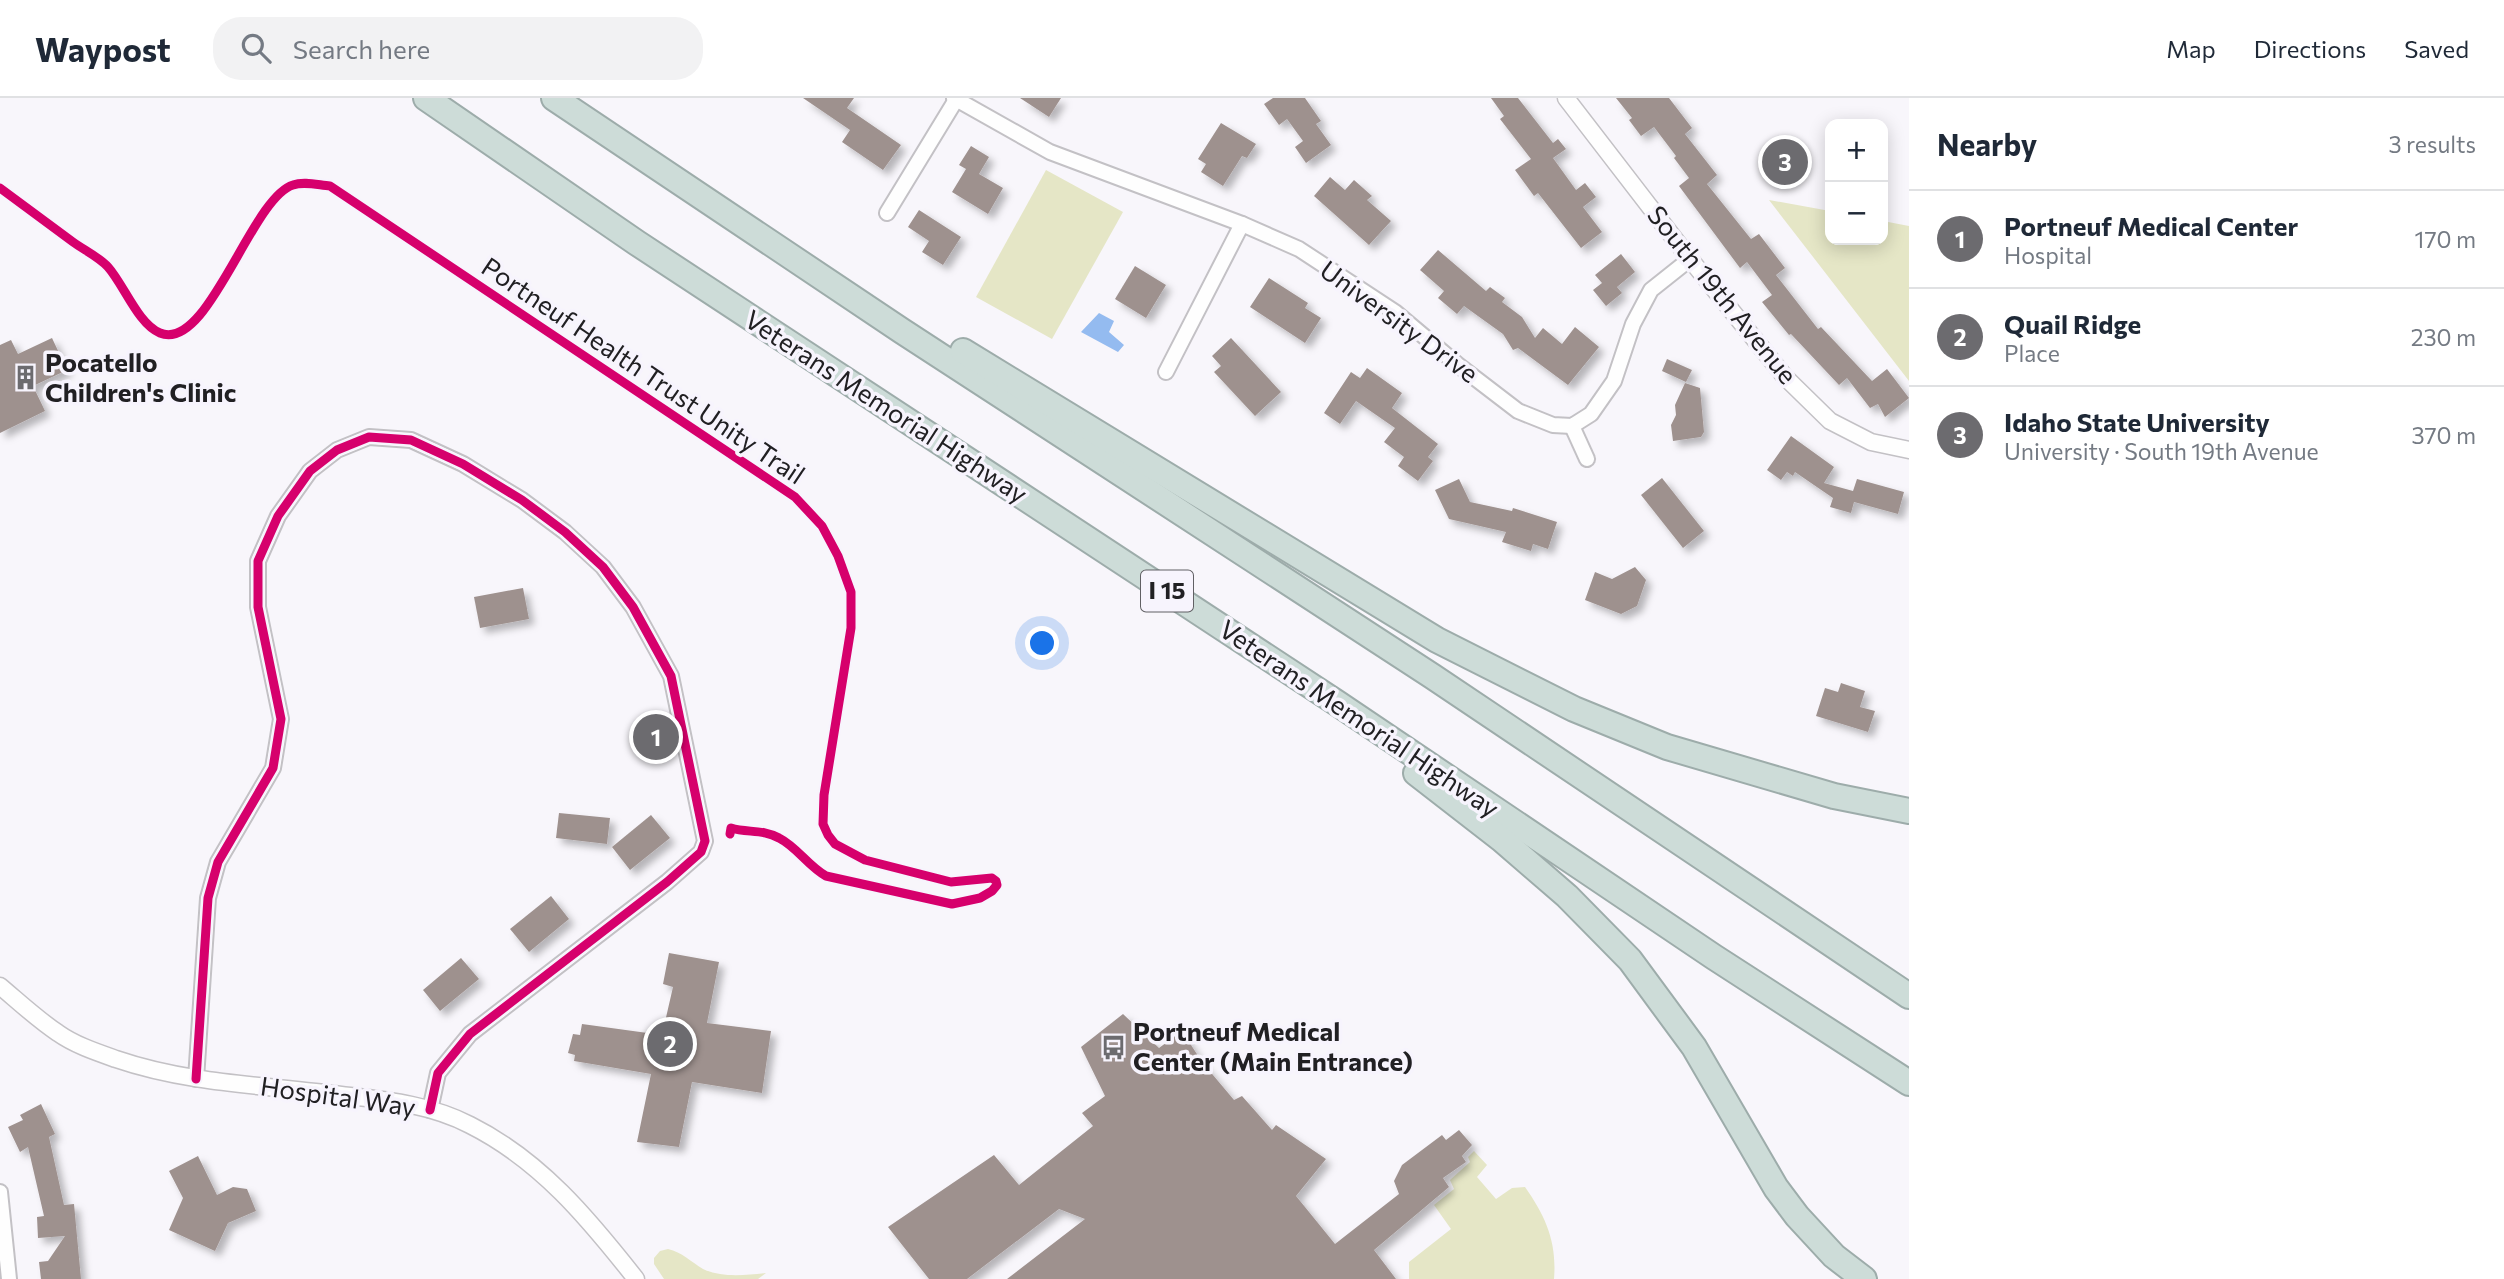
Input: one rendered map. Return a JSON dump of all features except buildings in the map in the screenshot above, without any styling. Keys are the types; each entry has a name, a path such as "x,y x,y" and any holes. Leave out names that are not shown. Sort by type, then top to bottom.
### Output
{"highway":[{"name":"Veterans Memorial Highway","path":"426,98 637,243 1337,703 1714,957 1909,1083"},
{"path":"554,98 902,331 1432,676 1909,996"},
{"path":"902,331 942,339 1437,640 1574,709 1667,747 1833,796 1909,811"},
{"path":"1337,703 1430,785 1501,839 1567,896 1630,960 1695,1046 1776,1188 1797,1216 1834,1256 1864,1279"}],"street":[{"path":"887,213 956,98"},
{"name":"University Drive","path":"956,98 1051,152 1242,224 1299,249 1395,312 1518,411 1553,425 1572,426"},
{"name":"South 19th Avenue","path":"1566,98 1785,377 1830,421 1871,442 1909,450"},
{"path":"1166,372 1242,224"},
{"path":"1587,459 1572,426 1591,414 1614,381 1633,324 1651,290 1690,259"},
{"path":"196,1079 208,898 218,862 273,768 281,719 258,607 258,561 278,516 310,471 337,450 369,437 411,440 463,464 522,500 603,567 627,598 671,676 705,841 701,852 667,882 470,1034 438,1073 430,1110"},
{"name":"Hospital Way","path":"0,986 59,1034 90,1050 151,1071 196,1079 383,1100 430,1110 469,1124 513,1149 551,1180 602,1235 636,1279"},
{"path":"0,1192 9,1279"}],"green space":[{"path":"1046,170 1123,212 1052,339 976,297"},
{"path":"1769,200 1825,210 1825,245 1888,245 1888,222 1909,226 1909,381"},
{"path":"1474,1151 1487,1165 1477,1177 1496,1199 1512,1188 1525,1187 1532,1198 1552,1242 1554,1279 1409,1279 1409,1262 1451,1229 1434,1205 1454,1189 1450,1180 1470,1162 1468,1157"},
{"path":"668,1249 678,1252 703,1269 718,1274 766,1273 758,1279 664,1279 654,1264 654,1258 660,1251"}],"water":[{"path":"1099,313 1114,321 1109,332 1124,345 1118,352 1081,332"}],"cycle path":[{"name":"Portneuf Health Trust Unity Trail","path":"0,188 104,263 138,313 152,328 160,333 178,333 195,320 212,298 261,216 277,196 297,184 330,186 795,497 822,526 838,556 851,592 851,628 824,795 823,824 828,835 835,844 865,860 951,882 992,878 997,885 980,898 952,904 826,876 791,846 773,835 731,828 730,834"},
{"path":"196,1079 208,898 218,862 273,768 281,719 258,607 258,561 278,516 310,471 337,450 369,437 411,440 463,464 522,500 565,532 603,567 633,607 671,676 705,841 701,852 667,882 470,1034 438,1073 430,1110"}],"place":[{"name":"Idaho State University","path":"1785,162"},
{"name":"Pocatello Children's Clinic","path":"25,378"},
{"name":"Portneuf Medical Center","path":"656,737"},
{"name":"Quail Ridge","path":"670,1044"},
{"name":"Portneuf Medical Center (Main Entrance)","path":"1113,1047"}]}
